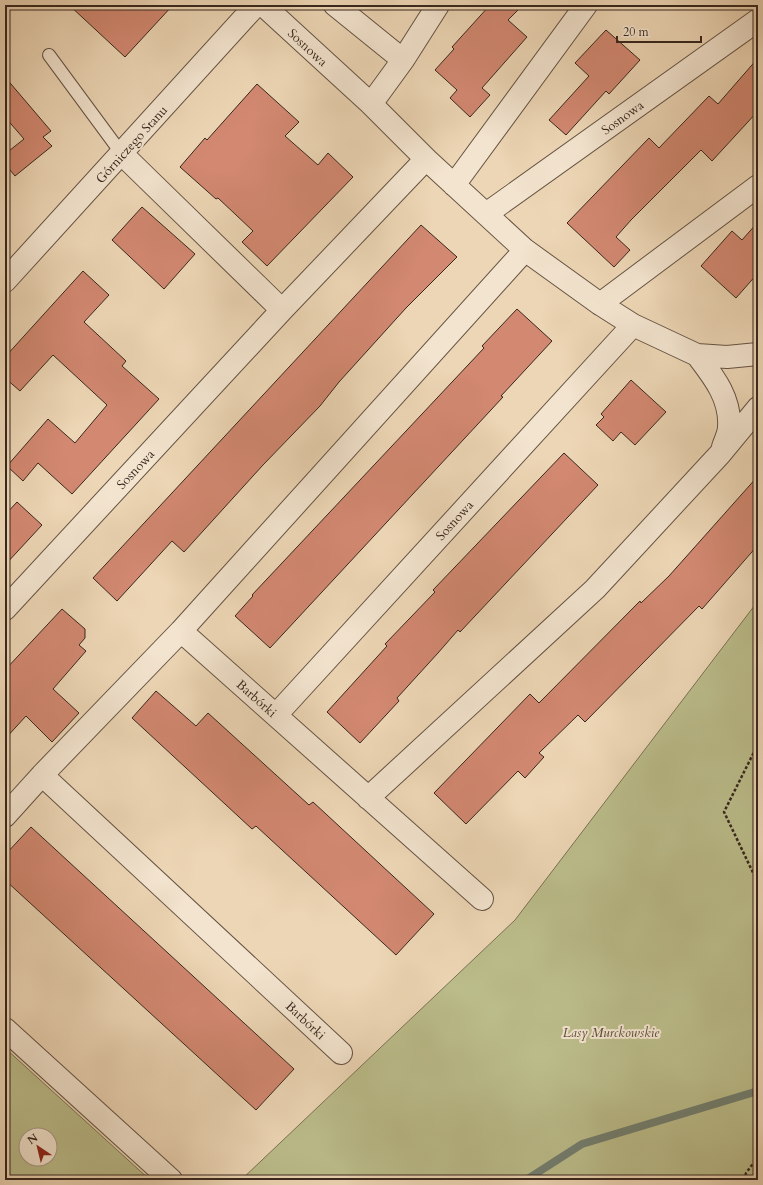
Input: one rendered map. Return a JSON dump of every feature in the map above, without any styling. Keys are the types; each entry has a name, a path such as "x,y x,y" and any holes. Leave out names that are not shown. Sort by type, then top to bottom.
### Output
{"street":[{"name":"Górniczego Stanu","path":"5,281 256,5"},
{"name":"Sosnowa","path":"263,5 371,104 426,159 526,250 600,304 632,325 697,355 728,357 758,354"},
{"path":"335,5 403,60"},
{"path":"371,104 403,60 438,5"},
{"path":"454,185 586,5"},
{"name":"Sosnowa","path":"486,214 758,20"},
{"path":"122,154 282,310"},
{"name":"Sosnowa","path":"5,609 282,310 426,159"},
{"path":"600,304 758,186"},
{"path":"5,816 42,775 181,631 526,250"},
{"name":"Sosnowa","path":"276,715 632,325"},
{"name":"Sosnowa","path":"697,355 717,382 727,405 730,428 720,454"},
{"name":"Sosnowa","path":"368,798 595,589 720,454 758,408"},
{"name":"Barbórki","path":"181,631 482,899"},
{"name":"Barbórki","path":"42,775 341,1053"},
{"path":"5,1029 171,1180"}],"lane":[{"path":"49,55 122,154"}],"path":[{"path":"758,744 724,812 758,883"},
{"path":"744,1180 746,1173 758,1157"}],"green space":[{"name":"Lasy Murckowskie","path":"758,601 758,1180 241,1180 515,920"},
{"path":"5,1048 150,1180 5,1180"}],"building":[{"path":"69,5 173,5 125,57"},
{"path":"490,5 523,5 508,20 527,37 482,88 490,95 470,117 450,98 457,90 435,70 454,49 452,47"},
{"path":"606,30 640,60 609,94 606,91 566,135 549,120 589,76 575,63"},
{"path":"758,58 758,111 712,161 701,150 631,220 616,237 630,250 614,267 567,223 649,138 659,148 709,96 718,104"},
{"path":"5,77 51,131 43,137 52,146 15,176 5,164 5,154 24,139 5,117"},
{"path":"257,84 299,122 285,136 318,165 328,153 353,177 267,266 242,242 253,231 218,198 216,199 180,167 205,138 207,140"},
{"path":"142,207 195,254 164,289 112,240"},
{"path":"758,222 758,273 736,298 701,266 732,231 742,240"},
{"path":"421,225 457,257 406,308 339,382 320,406 263,465 184,552 172,541 117,601 93,578"},
{"path":"83,271 109,295 84,322 126,361 122,366 159,399 72,494 38,463 23,481 7,466 48,419 75,443 107,405 53,355 20,391 5,378 5,357"},
{"path":"517,309 552,341 501,396 503,397 270,648 235,616 253,596 252,595 484,348 482,346"},
{"path":"631,380 666,412 635,445 621,432 613,441 596,425 604,417 601,414"},
{"path":"564,453 598,485 460,632 458,630 397,698 399,701 360,743 327,712 387,646 385,644 435,592 433,590"},
{"path":"758,476 758,545 702,609 699,606 585,722 578,715 539,753 544,757 525,778 518,771 466,824 434,793 530,694 539,703 640,601 641,603 669,576"},
{"path":"17,502 42,525 5,565 5,515"},
{"path":"62,609 85,629 85,638 79,645 86,651 53,689 79,713 52,742 26,716 5,739 5,670"},
{"path":"156,691 196,726 208,713 309,805 313,802 434,914 396,955 256,826 252,829 132,718"},
{"path":"31,827 294,1069 256,1110 5,880 5,855"}],"waterway":[{"path":"526,1180 582,1144 758,1091"}]}
